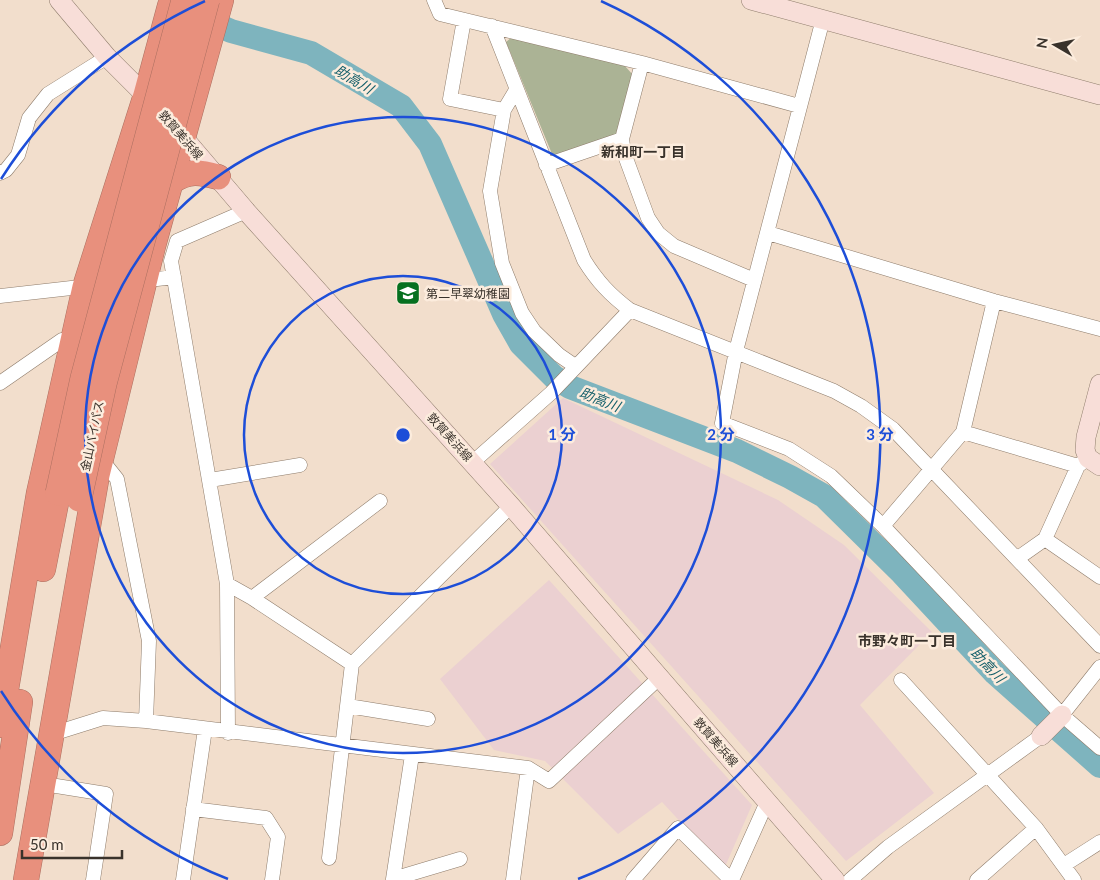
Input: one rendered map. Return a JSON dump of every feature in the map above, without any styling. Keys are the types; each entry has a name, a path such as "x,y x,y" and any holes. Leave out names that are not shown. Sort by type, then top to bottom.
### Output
{"highway":[{"path":"0,725 3,692 39,494 85,287 146,95 171,0"},
{"name":"金山バイパス","path":"15,880 31,762 55,619 83,378 184,0"},
{"name":"金山バイパス","path":"0,832 35,607 104,384 207,0"},
{"path":"26,880 101,459 144,280 221,0"},
{"path":"172,180 183,173 198,171 218,177"}],"main road":[{"name":"敦賀美浜線","path":"58,0 108,57 146,95 246,210 473,462 835,880"},
{"path":"751,0 776,3 823,19 1100,95"},
{"path":"1089,463 1085,450 1086,438 1100,384"},
{"path":"1041,736 1062,714"}],"street":[{"path":"434,0 440,14 642,63 799,106"},
{"path":"823,19 736,351 722,423 789,449 824,471 883,526 1062,714 1100,748"},
{"path":"464,20 450,99 504,110"},
{"path":"492,26 584,260 597,281 608,293 630,310 834,391 861,406 893,429 933,469 1100,646"},
{"path":"0,173 6,170 18,155 29,118 48,94 108,57"},
{"path":"642,63 622,139 627,162 648,218 658,233 674,246 754,280"},
{"path":"516,90 504,110 490,191 502,263 522,313 534,332 559,355 575,366"},
{"path":"546,165 622,139"},
{"path":"228,733 227,584 171,262 176,242 246,210"},
{"path":"768,233 994,301 1100,329"},
{"path":"0,296 174,277"},
{"path":"883,526 963,432 994,301"},
{"path":"473,462 550,393 630,310"},
{"path":"0,383 62,340 73,341"},
{"path":"963,432 1089,463 1045,539 1018,558"},
{"path":"101,459 117,479 149,641 146,721"},
{"path":"210,480 300,465"},
{"path":"252,598 380,501"},
{"path":"329,858 352,664 511,506"},
{"path":"1045,539 1100,577"},
{"path":"227,584 252,598 352,664"},
{"path":"1062,714 1100,668"},
{"path":"52,734 103,718 146,721 228,733 528,768 549,781 660,677"},
{"path":"901,680 1036,828 1074,880"},
{"path":"348,706 428,719"},
{"path":"183,880 205,729"},
{"path":"850,880 888,847 1041,736"},
{"path":"412,755 393,879 460,860"},
{"path":"514,880 528,768"},
{"path":"44,784 106,794 93,880"},
{"path":"633,880 678,828 731,880 767,802"},
{"path":"193,809 266,818 278,837 272,880"},
{"path":"977,880 1036,828"},
{"path":"1064,865 1100,842"}],"shaded area":[{"path":"563,398 778,500 844,545 932,632 860,705 934,793 846,861 490,464"},
{"path":"549,580 752,805 724,869 662,802 618,834 545,761 494,750 440,679"}],"green space":[{"path":"512,37 625,66 633,75 616,134 559,156 552,154 506,42"}],"waterway":[{"name":"助高川","path":"196,16 231,31 311,53 401,106 430,144 504,314 521,344 554,377 570,387 737,451 824,496 902,573 995,673 1100,766"}],"place":[{"name":"第二早翠幼稚園","path":"408,293"}],"district":[{"name":"新和町一丁目","path":"643,151"},
{"name":"市野々町一丁目","path":"907,640"}]}
